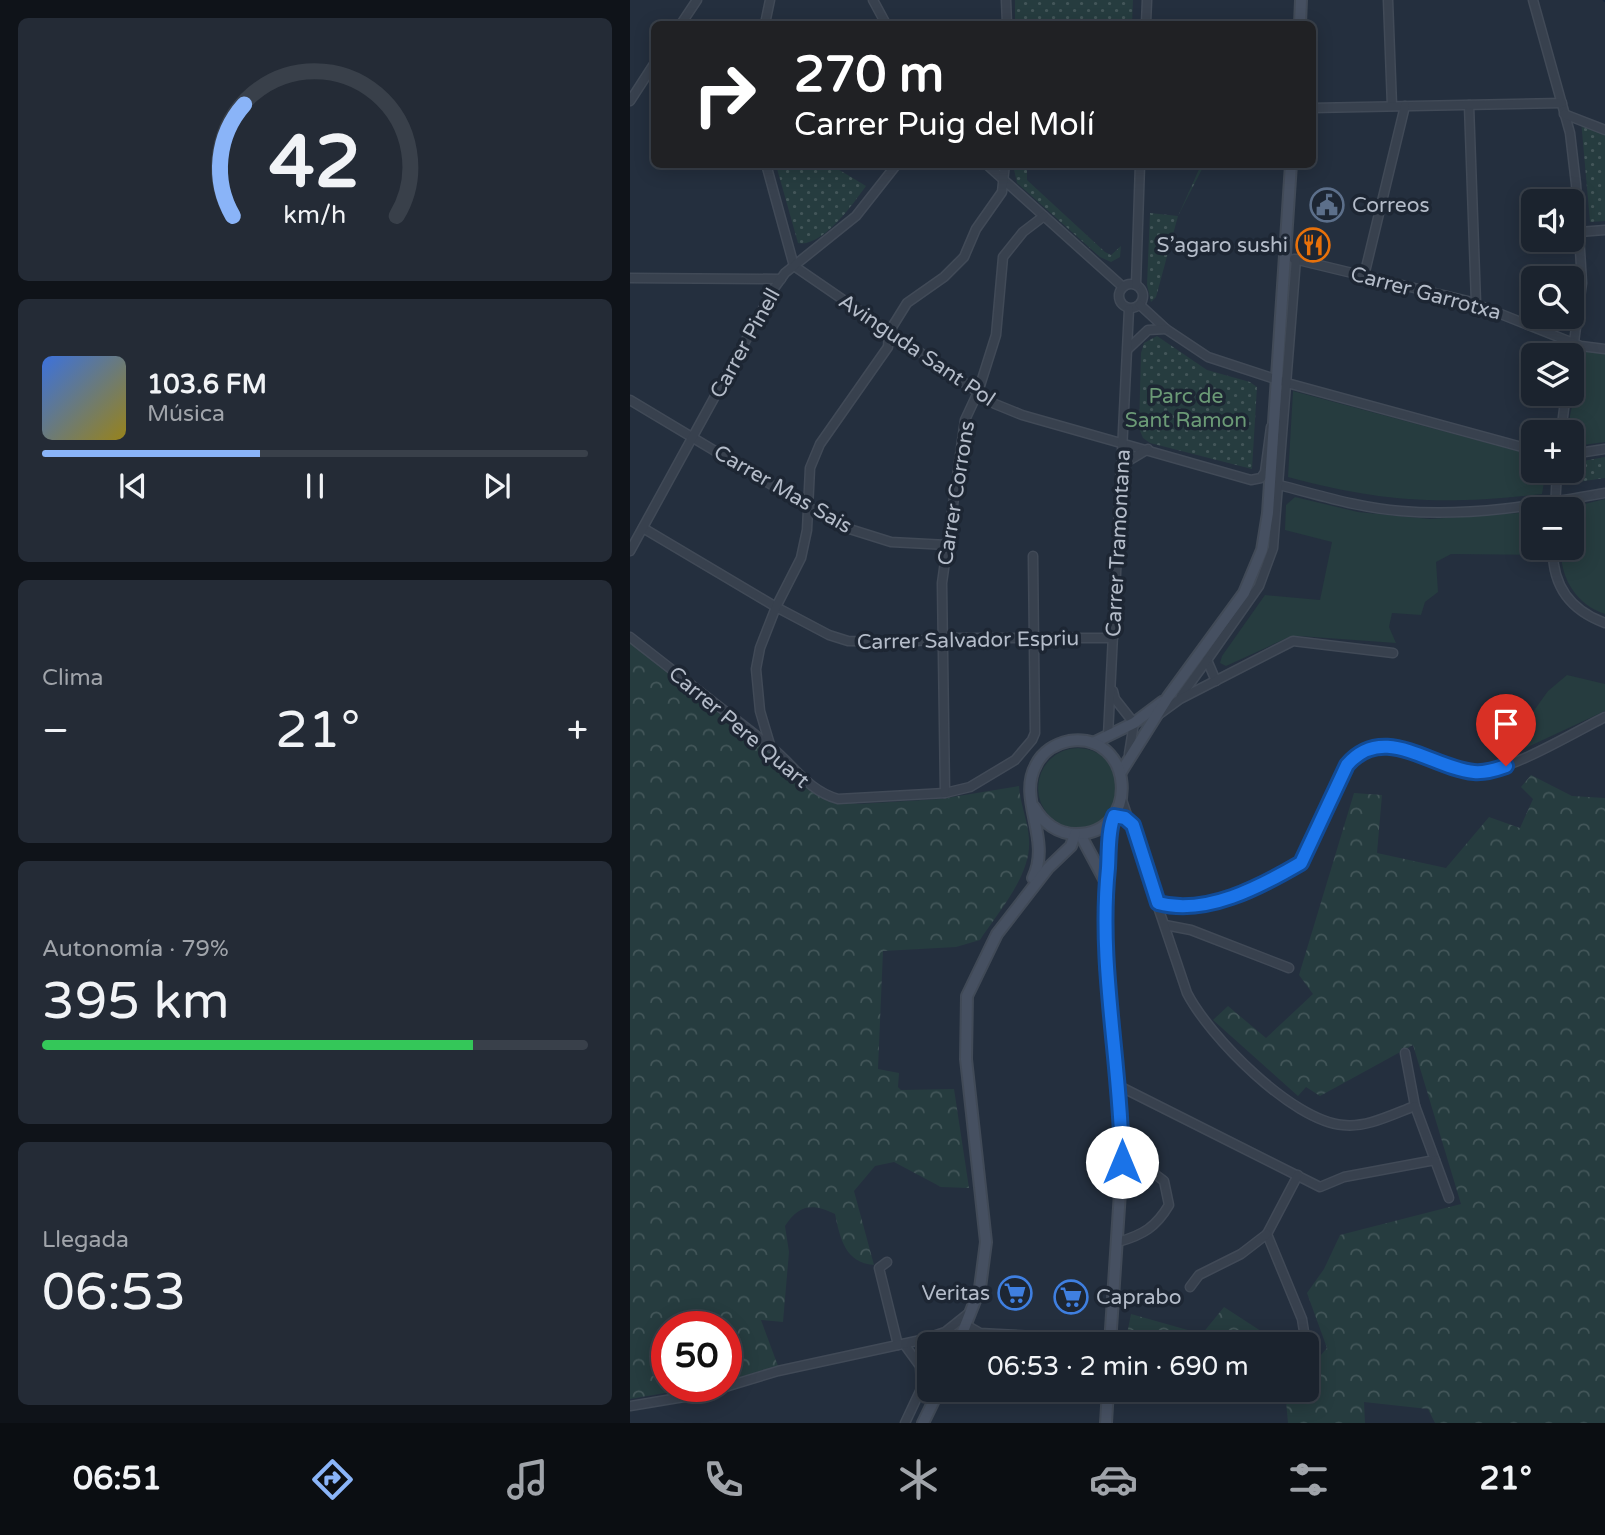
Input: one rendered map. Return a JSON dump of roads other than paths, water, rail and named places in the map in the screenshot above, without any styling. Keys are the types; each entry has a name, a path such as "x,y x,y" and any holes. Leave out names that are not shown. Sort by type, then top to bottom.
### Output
{"main road":[{"path":"1300,21 1301,0"},
{"path":"1026,894 1040,863 1030,782 1042,755 1054,746 1068,741 1093,743 1108,737 1155,712 1174,698 1244,593 1255,571 1265,534 1274,421 1282,382 1284,257 1291,168"},
{"path":"1112,1332 1122,1162 1119,1086 1105,963 1106,885 1113,817 1122,800 1121,772 1155,712"},
{"path":"1093,743 1111,756 1121,772"},
{"path":"1034,807 1051,826 1077,834 1096,830 1113,817"},
{"path":"1077,834 1100,867 1106,885"},
{"path":"963,1332 980,1289 986,1242 966,1059 967,996 997,934 1026,894 1060,854 1071,846 1077,834"},
{"path":"1060,854 1089,853"},
{"path":"923,1423 934,1402"},
{"path":"1106,1423 1107,1402"}],"street":[{"path":"683,21 697,0"},
{"path":"766,21 769,0"},
{"path":"1006,0 1007,21"},
{"path":"1146,21 1147,0"},
{"path":"1388,0 1392,106"},
{"path":"1534,0 1562,103 1576,189"},
{"path":"877,1 885,21"},
{"path":"630,101 651,71"},
{"path":"1316,108 1562,103"},
{"path":"1469,105 1476,303"},
{"path":"1364,276 1405,106"},
{"path":"1564,114 1605,130"},
{"path":"767,168 794,266"},
{"name":"Carrer Pinell","path":"630,551 780,279 856,216 894,168"},
{"path":"990,168 1123,287"},
{"path":"771,748 760,710 756,669 760,648 776,607 801,558 810,468 820,444 888,347 889,332 907,303 944,277 964,257 982,218 997,202 1005,168"},
{"path":"1140,168 1136,285 1143,295 1140,305"},
{"name":"Carrer Corrons","path":"945,793 943,583 965,420 978,393 996,335 1003,257 1023,232 1044,216"},
{"path":"1584,232 1605,230"},
{"path":"1574,342 1582,283 1580,252"},
{"name":"Carrer Garrotxa","path":"1284,257 1476,303 1574,342 1605,349"},
{"path":"1174,698 1207,660 1268,569 1279,485 1282,382 1296,259"},
{"name":"Avinguda Sant Pol","path":"794,266 978,393 995,404 1022,415 1257,480 1265,472 1268,432 1274,421"},
{"path":"630,278 780,279"},
{"path":"1123,287 1136,285"},
{"path":"1123,287 1119,299 1129,309 1140,305"},
{"path":"1140,305 1166,328 1208,357 1282,382 1521,447"},
{"name":"Carrer Tramontana","path":"1108,737 1129,309"},
{"path":"1128,349 1149,330 1166,328"},
{"name":"Carrer Mas Sais","path":"630,400 839,526 891,542 947,545"},
{"path":"1123,464 1148,449"},
{"path":"1584,452 1605,449"},
{"path":"1279,485 1358,505 1401,511 1463,513 1521,509"},
{"path":"1584,498 1605,493"},
{"name":"Carrer Salvador Espriu","path":"643,528 776,607 828,635 848,641 1114,638"},
{"name":"Carrer Pere Quart","path":"630,637 771,748 811,788 832,797 945,793 970,787 1015,760 1035,733 1033,556"},
{"path":"1554,560 1556,580 1566,597 1589,617 1605,623"},
{"path":"1174,698 1216,681 1293,641 1392,653"},
{"path":"1207,660 1216,681"},
{"path":"1111,686 1115,699 1134,723 1127,760"},
{"path":"1125,712 1155,712"},
{"path":"1158,903 1174,907 1217,902 1301,863 1347,765 1358,752 1373,747 1392,748 1419,754 1460,770 1491,771 1605,717"},
{"path":"1122,800 1133,825 1186,993 1198,1015 1215,1035 1296,1108 1342,1125 1363,1124 1415,1106"},
{"path":"1113,817 1125,818 1133,825"},
{"path":"1165,925 1191,930 1289,968"},
{"path":"1405,1054 1415,1106 1449,1198"},
{"path":"1119,1086 1320,1187 1344,1177 1435,1160"},
{"path":"1118,1242 1139,1236 1158,1224 1169,1205 1164,1181 1147,1168 1122,1162"},
{"path":"1190,1287 1199,1275 1241,1254 1267,1234 1298,1175"},
{"path":"1267,1234 1302,1319 1304,1332"},
{"path":"887,1262 879,1268 901,1344 917,1363"},
{"path":"945,1332 972,1310"},
{"path":"966,1325 978,1332"},
{"path":"630,1406 702,1394 778,1371 917,1341"},
{"path":"905,1423 917,1400"}],"place":[{"name":"Correos","path":"1327,205"},
{"name":"S’agaro sushi","path":"1313,245"},
{"name":"Veritas","path":"1015,1293"},
{"name":"Caprabo","path":"1071,1297"}],"park label":[{"name":"Parc de Sant Ramon","path":"1186,408"}]}
